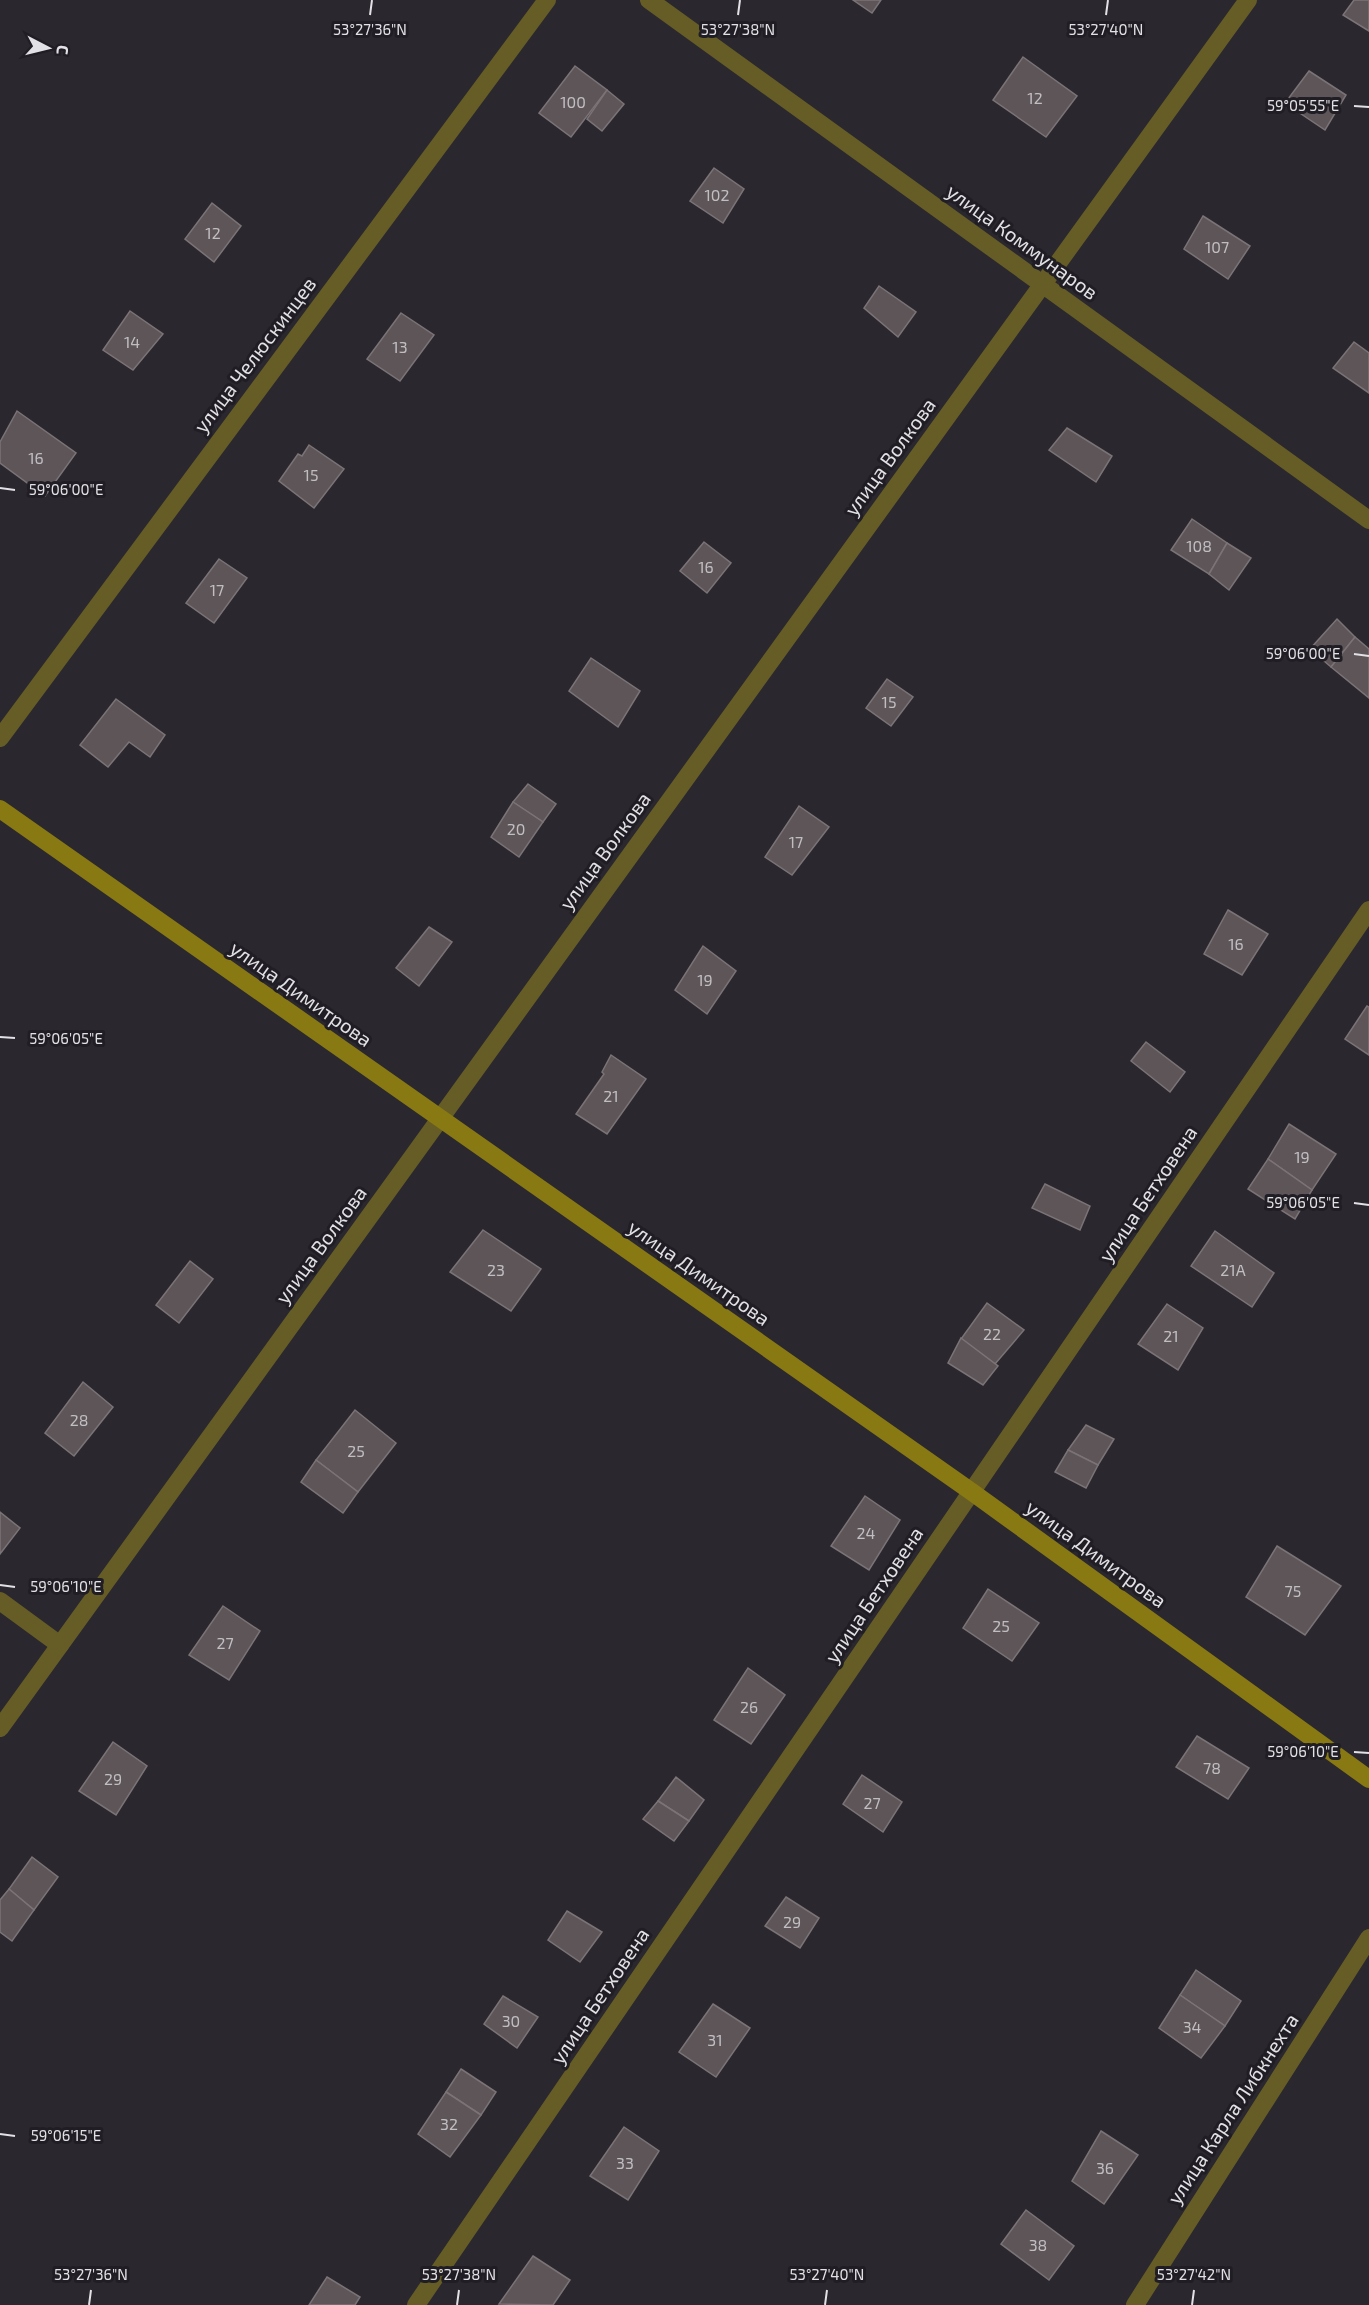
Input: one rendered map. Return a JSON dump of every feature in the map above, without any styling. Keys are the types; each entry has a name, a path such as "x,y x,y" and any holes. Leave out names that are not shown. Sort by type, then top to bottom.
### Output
{"street":[{"name":"улица Челюскинцев","path":"0,738 547,0"},
{"name":"улица Коммунаров","path":"649,0 1369,520"},
{"name":"улица Волкова","path":"0,1728 1248,0"},
{"name":"улица Димитрова","path":"0,809 972,1492 1369,1779"},
{"name":"улица Бетховена","path":"416,2305 1369,910"},
{"path":"0,1601 60,1645"},
{"name":"улица Карла Либкнехта","path":"1135,2305 1369,1938"}],"building":[{"path":"853,0 881,0 872,13"},
{"path":"1354,0 1369,0 1369,31 1343,15"},
{"path":"1023,57 1077,96 1046,137 993,100"},
{"path":"575,66 607,90 571,137 539,113"},
{"path":"1309,71 1346,95 1325,130 1285,103"},
{"path":"607,90 624,104 602,131 587,119"},
{"path":"714,168 744,189 723,223 690,201"},
{"path":"212,203 241,226 214,262 185,239"},
{"path":"1203,216 1250,246 1228,279 1184,249"},
{"path":"879,286 916,312 898,337 864,308"},
{"path":"130,311 163,334 133,370 103,350"},
{"path":"401,313 434,335 400,381 367,359"},
{"path":"1354,342 1369,353 1369,393 1333,368"},
{"path":"17,411 76,453 45,496 0,463 0,442"},
{"path":"1067,428 1112,456 1096,482 1049,450"},
{"path":"309,445 344,469 314,508 279,481 298,454 302,456"},
{"path":"1192,519 1227,543 1209,574 1171,550"},
{"path":"704,542 731,563 707,593 680,571"},
{"path":"1227,543 1251,558 1229,590 1209,574"},
{"path":"219,559 247,578 214,623 186,603"},
{"path":"1337,619 1355,637 1331,667 1310,649"},
{"path":"1355,637 1369,649 1369,698 1331,667"},
{"path":"591,658 640,691 618,727 569,691"},
{"path":"887,679 913,697 891,726 866,708"},
{"path":"116,699 165,735 150,757 129,742 108,767 80,745"},
{"path":"528,784 556,804 543,822 513,802"},
{"path":"513,802 543,822 519,857 491,837"},
{"path":"799,806 829,827 792,875 765,857"},
{"path":"1228,910 1268,934 1242,975 1204,954"},
{"path":"429,927 452,942 419,986 396,968"},
{"path":"703,946 736,971 707,1014 675,990"},
{"path":"1367,1006 1369,1007 1369,1055 1345,1039"},
{"path":"1146,1042 1185,1072 1170,1092 1131,1061"},
{"path":"611,1055 646,1079 607,1134 576,1114 604,1074 602,1072"},
{"path":"1289,1124 1336,1154 1312,1190 1268,1159"},
{"path":"1268,1159 1312,1190 1295,1219 1248,1189"},
{"path":"1045,1184 1090,1206 1080,1230 1032,1208"},
{"path":"483,1230 541,1269 511,1311 450,1272"},
{"path":"1215,1231 1274,1273 1252,1307 1191,1266"},
{"path":"190,1261 213,1279 179,1323 156,1305"},
{"path":"987,1303 1024,1330 995,1364 961,1339"},
{"path":"1167,1304 1203,1328 1178,1370 1138,1344"},
{"path":"961,1338 998,1366 983,1385 948,1363"},
{"path":"83,1382 113,1407 74,1456 45,1433"},
{"path":"355,1410 396,1443 358,1492 316,1460"},
{"path":"1086,1425 1114,1439 1098,1465 1068,1450"},
{"path":"1068,1450 1098,1465 1086,1488 1055,1472"},
{"path":"316,1460 358,1492 343,1513 301,1482"},
{"path":"865,1496 900,1520 869,1570 831,1546"},
{"path":"0,1512 20,1528 0,1554"},
{"path":"1277,1546 1341,1586 1305,1635 1246,1597"},
{"path":"988,1589 1039,1623 1012,1661 963,1628"},
{"path":"223,1606 260,1631 229,1680 189,1655"},
{"path":"748,1668 785,1695 751,1744 714,1720"},
{"path":"1197,1736 1249,1768 1228,1799 1176,1767"},
{"path":"113,1742 147,1766 116,1815 79,1791"},
{"path":"862,1775 902,1802 883,1832 843,1804"},
{"path":"676,1777 704,1800 689,1821 658,1801"},
{"path":"658,1801 689,1821 674,1841 643,1819"},
{"path":"32,1857 58,1877 34,1910 9,1889"},
{"path":"9,1889 34,1910 12,1941 0,1932 0,1900"},
{"path":"786,1897 819,1918 800,1948 765,1926"},
{"path":"567,1911 602,1932 580,1962 548,1940"},
{"path":"1196,1970 1241,2001 1225,2026 1180,1995"},
{"path":"1180,1995 1225,2026 1201,2058 1159,2028"},
{"path":"503,1996 538,2017 517,2048 484,2024"},
{"path":"713,2004 750,2028 716,2077 679,2052"},
{"path":"461,2069 496,2092 481,2115 446,2092"},
{"path":"446,2092 481,2115 450,2157 418,2134"},
{"path":"624,2127 659,2151 628,2200 590,2176"},
{"path":"1101,2131 1138,2155 1104,2204 1072,2181"},
{"path":"1026,2210 1074,2246 1049,2280 1001,2244"},
{"path":"533,2256 570,2280 553,2305 499,2304"},
{"path":"327,2277 360,2297 355,2305 309,2305"}]}
